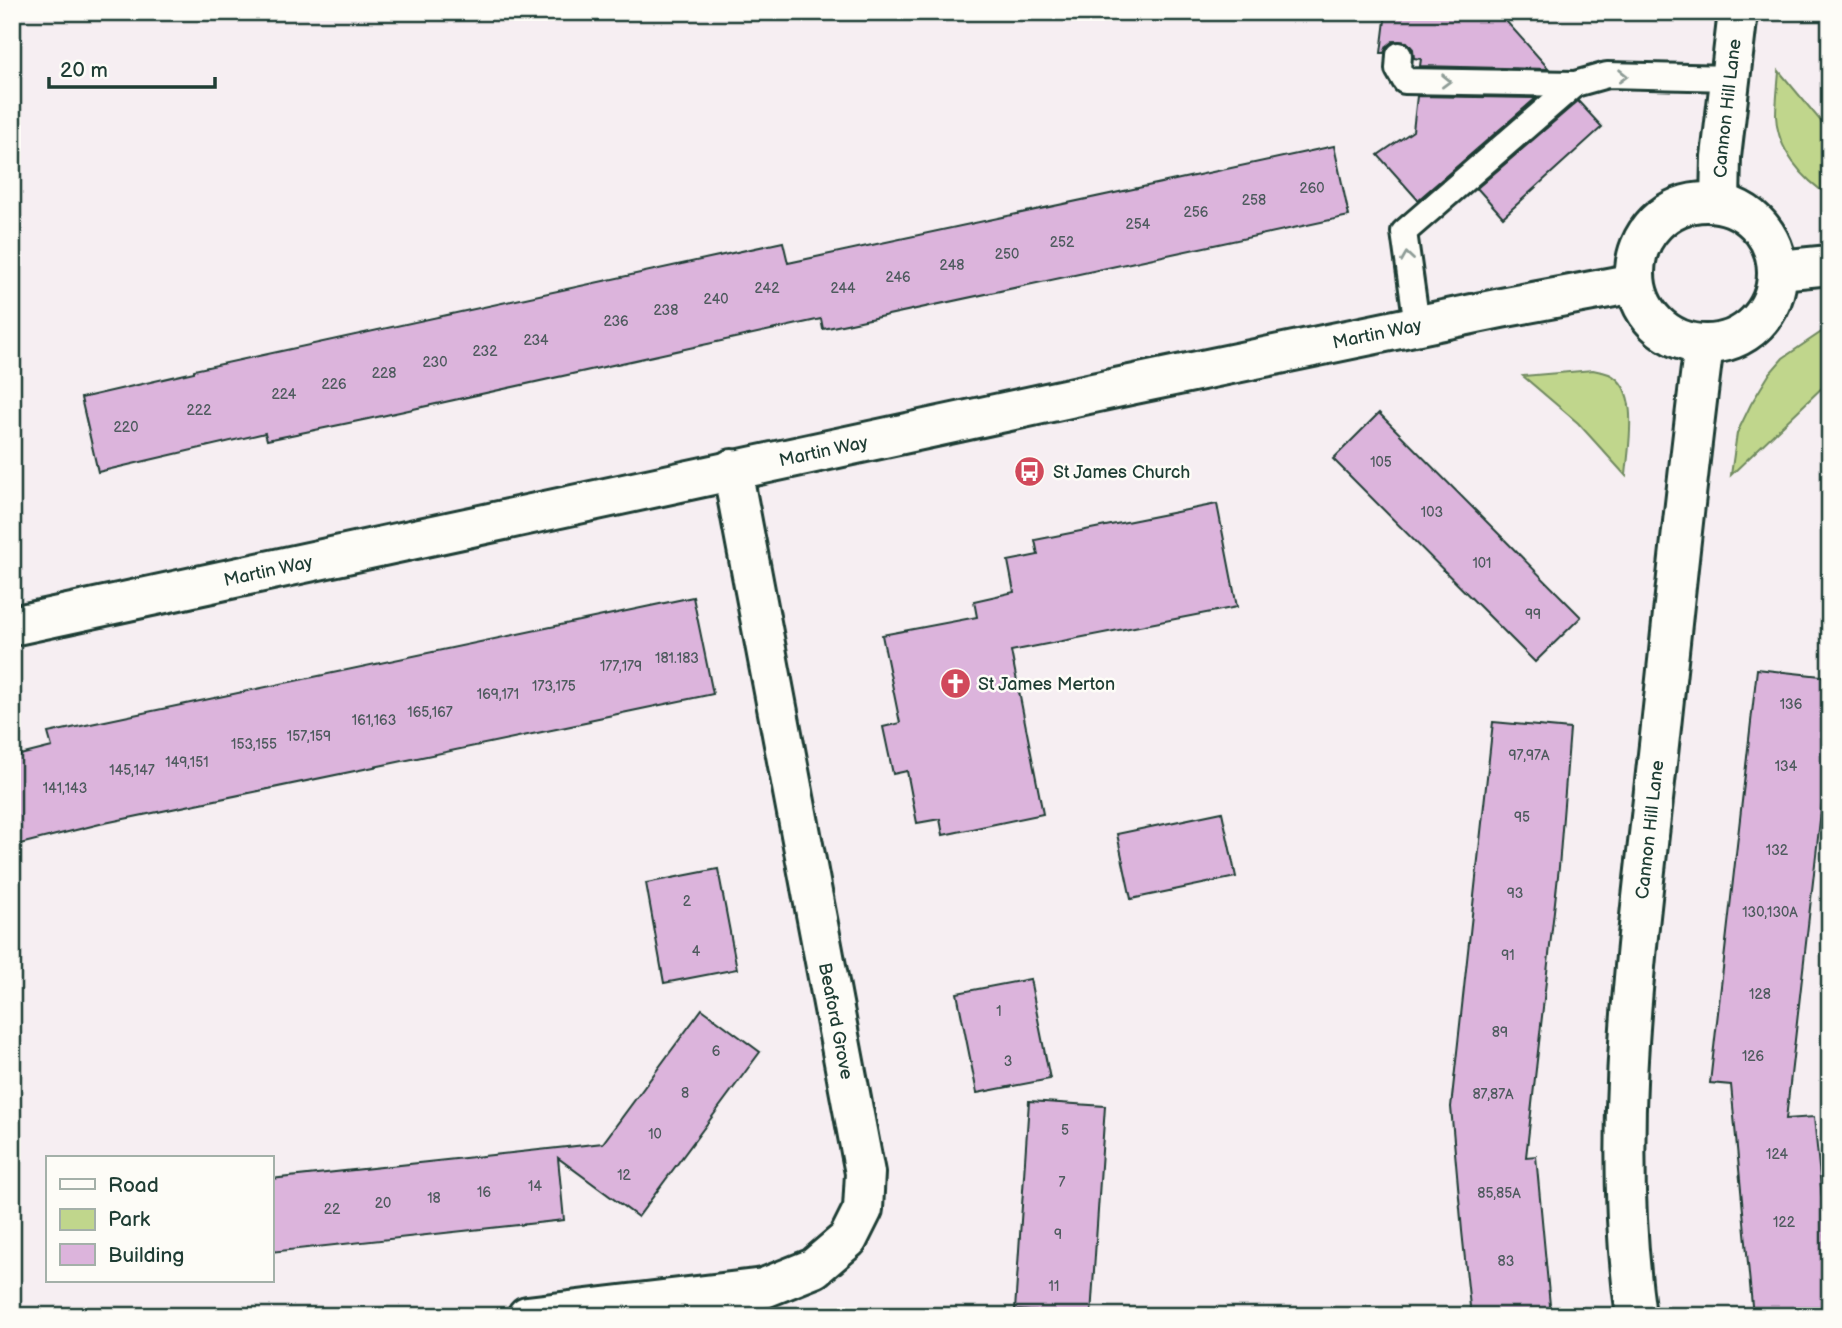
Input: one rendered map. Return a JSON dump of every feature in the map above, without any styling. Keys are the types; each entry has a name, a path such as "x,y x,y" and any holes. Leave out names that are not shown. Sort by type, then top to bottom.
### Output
{"street":[{"name":"Cannon Hill Lane","path":"1720,202 1721,157 1738,12"},
{"path":"1701,201 1720,202 1742,211 1761,226 1773,247 1779,270 1775,293 1765,314 1748,331 1727,342 1704,345 1679,340 1658,327 1643,307 1635,283 1635,264 1640,245 1650,228 1681,205 1701,201"},
{"path":"1779,270 1830,265"},
{"name":"Martin Way","path":"12,625 732,469 1418,325 1635,283"},
{"name":"Cannon Hill Lane","path":"1636,1316 1624,1174 1625,1083 1644,879 1704,345"},
{"name":"Beaford Grove","path":"527,1316 764,1288 814,1268 848,1239 863,1209 865,1173 732,469"}],"lane":[{"path":"1399,55 1398,69 1405,80 1575,84 1607,75 1730,78"},
{"path":"1418,325 1404,232 1575,84"}],"green space":[{"path":"1779,71 1830,132 1830,196 1801,172 1786,152 1781,140 1776,116"},
{"path":"1830,330 1830,380 1731,475 1737,433 1770,373 1783,358 1823,331"},
{"path":"1593,370 1609,374 1619,381 1625,392 1630,419 1626,476 1578,423 1523,376"}],"building":[{"path":"1386,12 1498,12 1549,69 1420,66 1421,59 1414,58 1413,49 1407,42 1393,41 1384,53 1381,53"},
{"path":"1417,96 1536,98 1418,200 1378,155 1413,131"},
{"path":"1578,101 1602,127 1503,217 1477,188"},
{"path":"1334,146 1349,216 823,329 821,319 368,419 267,440 265,433 98,472 81,398 194,370 783,242 788,263"},
{"path":"1379,413 1581,617 1535,662 1333,459"},
{"name":"St James Merton","path":"1217,504 1237,607 1011,651 1043,814 943,835 940,819 917,823 907,771 893,774 883,727 900,723 882,635 977,617 974,601 1014,592 1008,561 1038,555 1035,540"},
{"path":"693,597 713,694 100,824 12,846 12,757 52,747 48,733"},
{"path":"1757,669 1830,677 1830,732 1786,1119 1814,1117 1830,1279 1830,1316 1753,1316 1731,1085 1710,1083"},
{"path":"1493,722 1570,729 1559,867 1526,1157 1536,1156 1551,1316 1471,1316 1462,1231 1451,1107"},
{"path":"1222,812 1236,877 1131,899 1117,834"},
{"path":"718,869 737,969 664,983 646,883"},
{"path":"1030,979 1050,1079 977,1093 957,993"},
{"path":"702,1009 760,1052 638,1217 558,1158 564,1220 273,1252 273,1179 603,1143"},
{"path":"1029,1101 1105,1106 1091,1315 1015,1310"}],"place":[{"name":"St James Church","path":"1030,472"},
{"name":"St James Merton","path":"955,684"}]}
